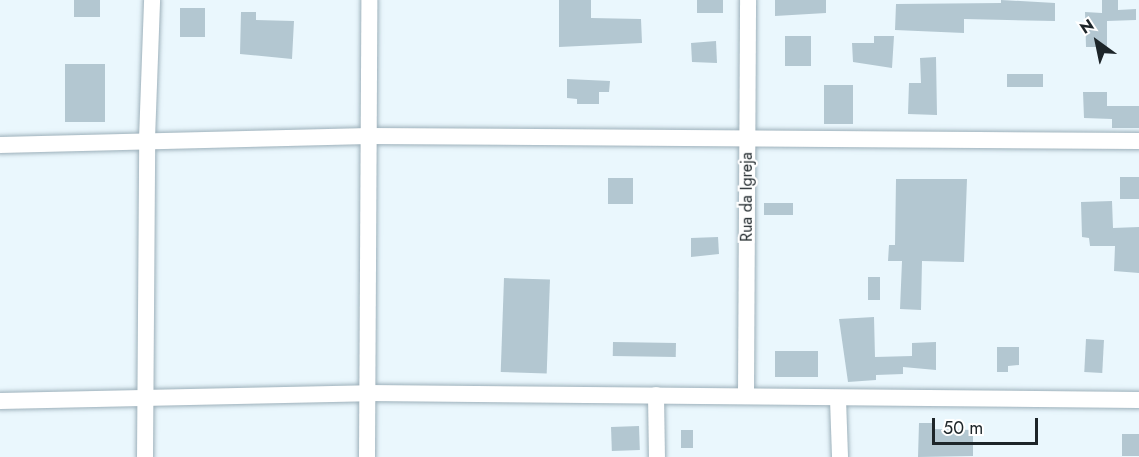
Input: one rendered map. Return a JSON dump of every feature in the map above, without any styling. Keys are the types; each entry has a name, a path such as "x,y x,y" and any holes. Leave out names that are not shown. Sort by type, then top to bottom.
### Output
{"street":[{"path":"145,457 148,397 147,139 152,0"},
{"path":"367,457 369,0"},
{"name":"Rua da Igreja","path":"746,394 748,0"},
{"path":"0,145 147,139 369,136 1139,141"},
{"path":"0,401 368,393 746,394 838,399 1139,400"},
{"path":"656,395 657,457"},
{"path":"838,399 840,457"}],"building":[{"path":"74,0 100,0 100,17 74,17"},
{"path":"559,0 591,0 591,18 641,19 642,43 559,47"},
{"path":"697,0 723,0 723,13 697,13"},
{"path":"775,0 826,0 826,13 775,16"},
{"path":"1001,0 1055,3 1055,21 964,19 964,33 895,30 896,4 1001,3"},
{"path":"1102,0 1118,0 1118,10 1136,9 1136,20 1107,21 1107,47 1086,47 1085,12 1102,13"},
{"path":"180,8 205,8 205,37 180,37"},
{"path":"241,12 256,12 256,20 294,21 292,59 240,54"},
{"path":"785,36 811,36 811,66 785,66"},
{"path":"874,36 894,36 892,68 853,62 852,43 874,43"},
{"path":"716,41 717,63 692,62 691,43"},
{"path":"936,57 937,115 908,114 909,83 921,83 920,58"},
{"path":"65,64 105,64 105,122 65,122"},
{"path":"1007,74 1043,74 1043,87 1007,87"},
{"path":"567,79 610,81 609,92 599,92 599,104 577,104 577,99 567,98"},
{"path":"824,85 853,85 853,124 824,124"},
{"path":"1083,92 1107,92 1107,106 1139,106 1139,128 1112,128 1112,119 1084,118"},
{"path":"1120,177 1139,177 1139,199 1120,199"},
{"path":"608,178 633,178 633,204 608,204"},
{"path":"896,179 967,179 964,262 922,261 921,310 900,309 902,261 888,261 889,245 895,245"},
{"path":"1112,201 1113,228 1139,227 1139,273 1114,271 1115,246 1090,246 1089,238 1082,237 1081,202"},
{"path":"764,203 793,203 793,215 764,215"},
{"path":"718,237 719,254 691,257 691,238"},
{"path":"868,277 880,277 880,300 868,300"},
{"path":"504,278 550,280 547,374 501,372"},
{"path":"874,317 875,357 912,356 912,343 936,342 936,370 903,367 903,374 876,375 876,380 848,382 839,319"},
{"path":"1086,339 1104,340 1102,373 1084,372"},
{"path":"613,342 676,343 676,357 613,356"},
{"path":"997,347 1019,347 1019,365 1008,366 1008,372 997,372"},
{"path":"775,351 818,351 818,377 775,377"},
{"path":"919,423 933,423 933,429 973,430 973,456 918,457"},
{"path":"639,426 640,450 612,451 611,427"},
{"path":"681,430 693,430 693,448 681,448"},
{"path":"1122,434 1139,434 1139,456 1122,456"}]}
